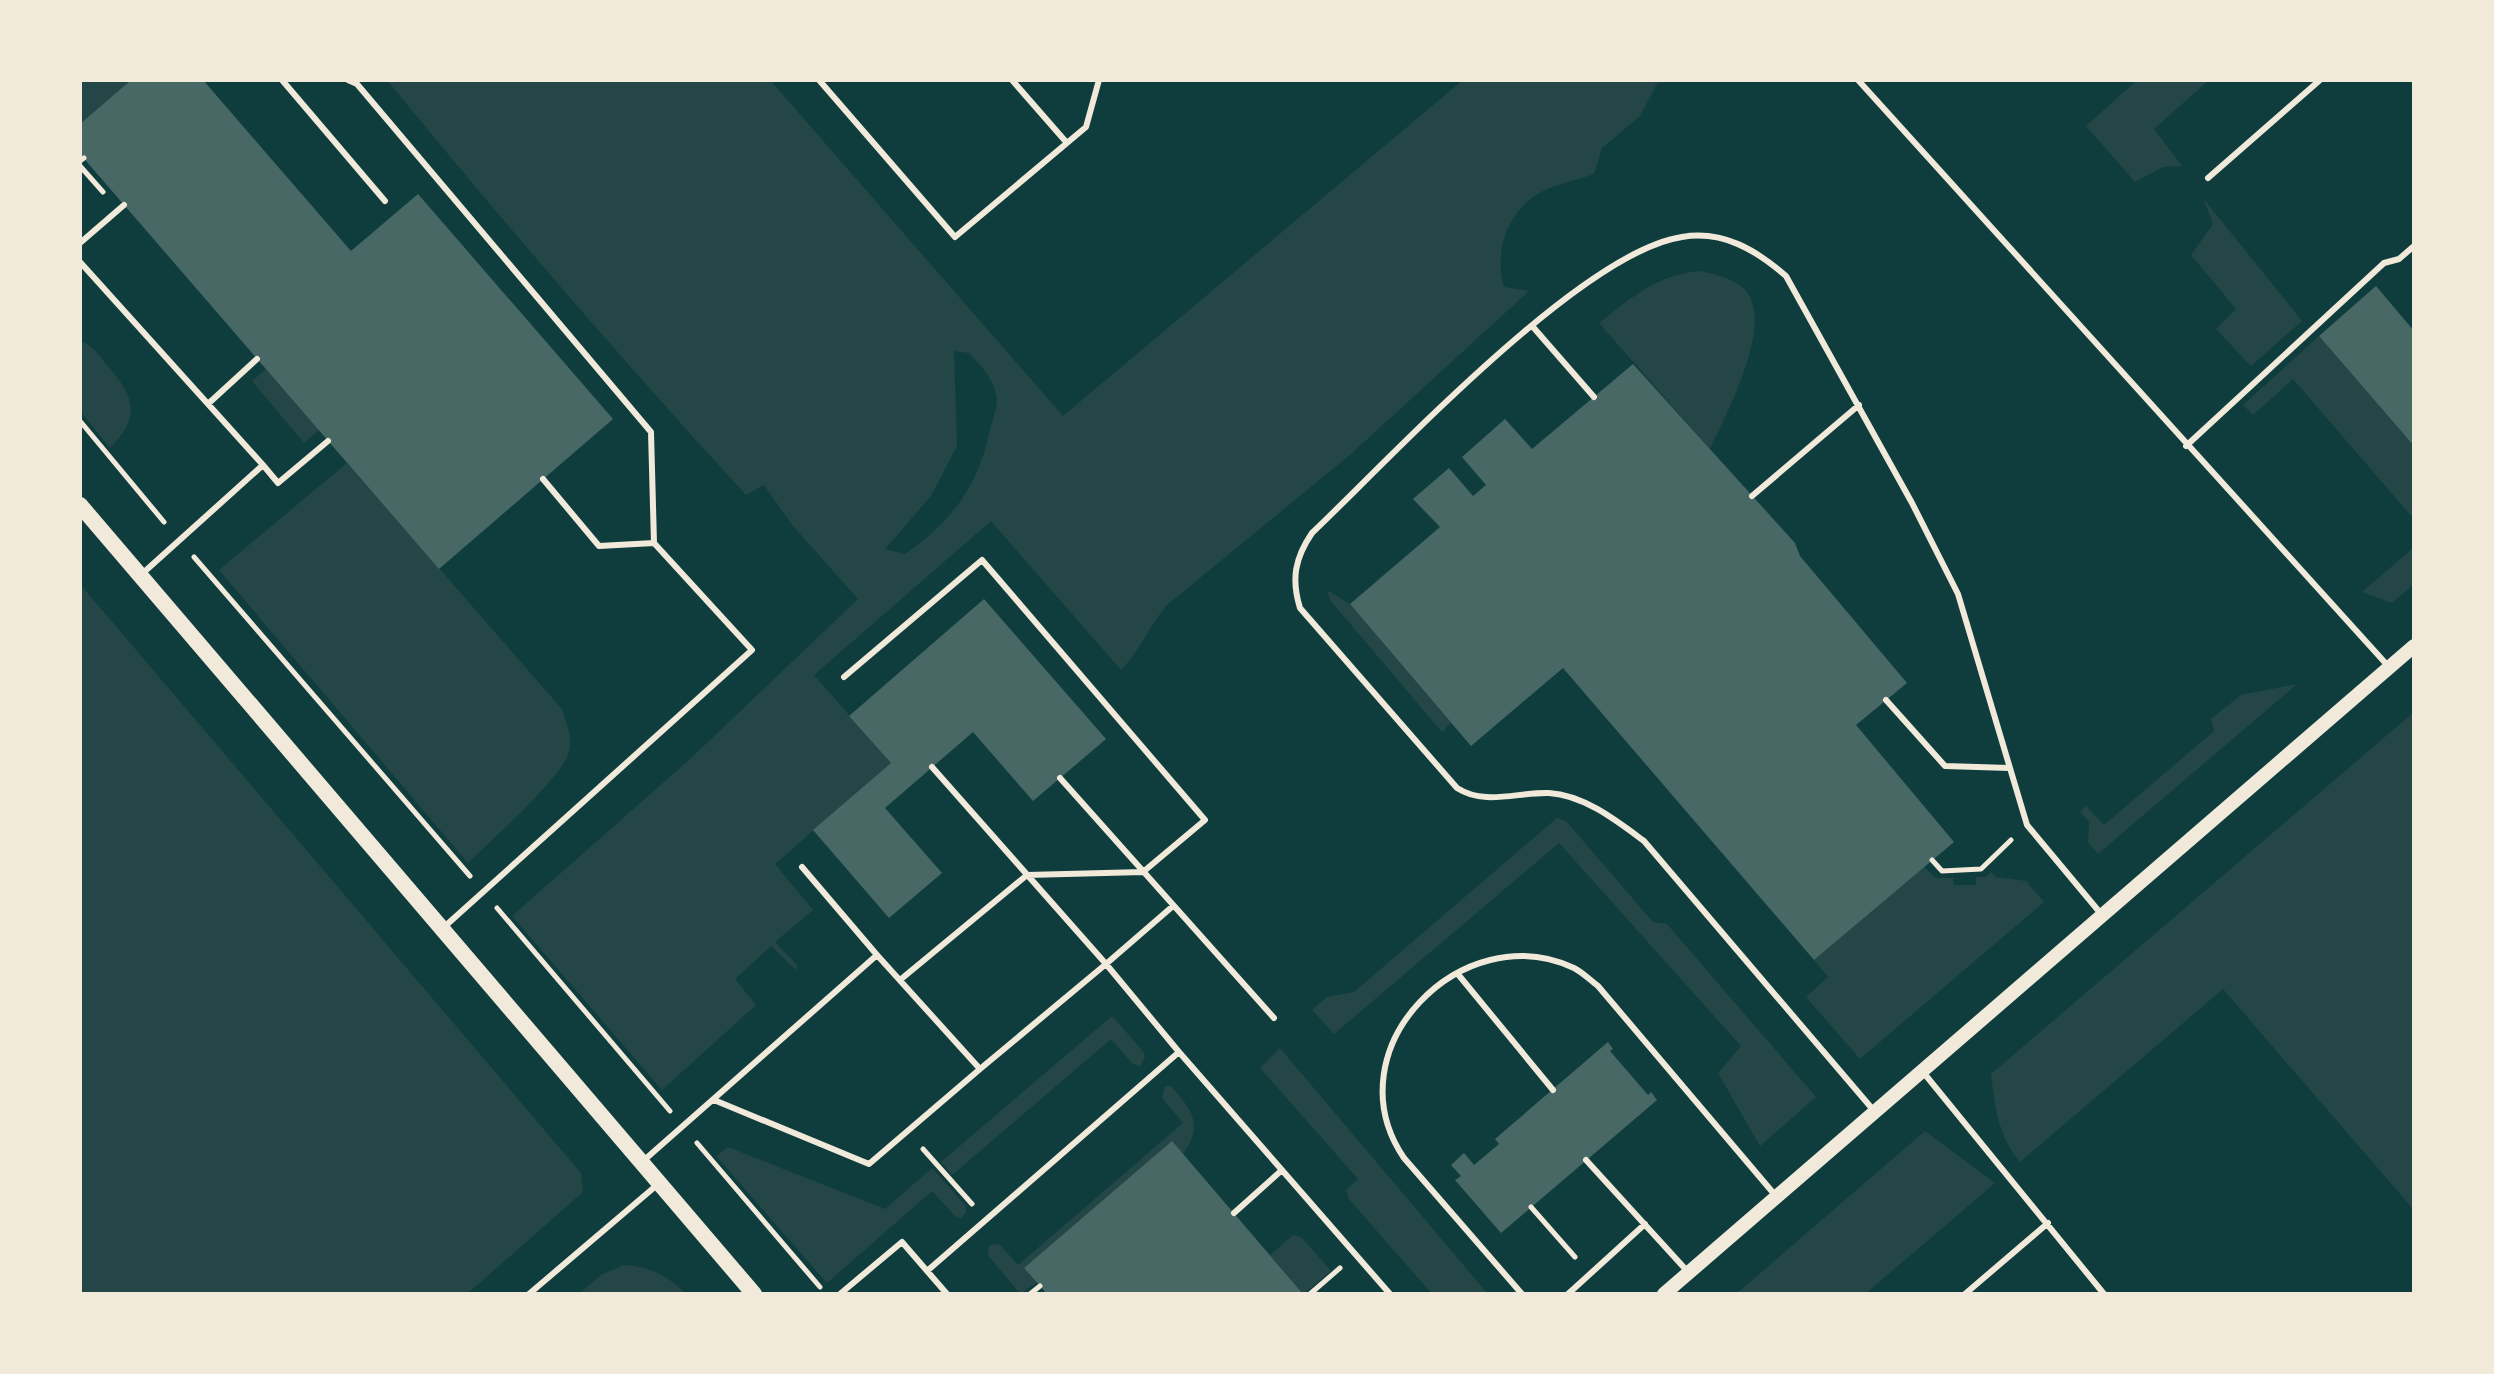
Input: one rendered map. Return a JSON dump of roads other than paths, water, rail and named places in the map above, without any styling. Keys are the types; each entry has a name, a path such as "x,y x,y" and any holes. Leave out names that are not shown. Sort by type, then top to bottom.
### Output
{"main road":[{"path":"80,505 754,1294"}],"street":[{"path":"1664,1294 2414,646"}],"lane":[{"path":"282,80 385,201"},
{"path":"348,80 357,84 651,432 654,543 752,650 442,929"},
{"path":"819,80 955,237 1086,127 1099,80"},
{"path":"1012,80 1067,143"},
{"path":"1858,80 2389,667"},
{"path":"2208,178 2320,80"},
{"path":"80,243 121,207"},
{"path":"1877,1113 1644,841 1609,816 1564,796 1550,793 1482,798 1457,788 1300,608 1294,589 1294,571 1301,550 1312,533 1533,327 1595,276 1651,244 1704,235 1735,242 1761,255 1786,276 1859,405 1958,594 2027,825 2102,915"},
{"path":"2186,446 2384,263 2399,259 2414,246"},
{"path":"80,262 278,483 328,441"},
{"path":"2339,305 2346,313"},
{"path":"1533,327 1594,397"},
{"path":"209,403 257,359"},
{"path":"1752,496 1859,405"},
{"path":"140,575 263,465"},
{"path":"543,479 599,546 654,543"},
{"path":"844,677 982,560 1205,820 1143,872 1027,875 900,980"},
{"path":"1886,700 1945,766 2009,768"},
{"path":"932,767 1390,1294"},
{"path":"1060,778 1274,1018"},
{"path":"802,867 980,1069"},
{"path":"714,1100 869,1164 1173,906"},
{"path":"642,1162 877,955"},
{"path":"1522,1294 1404,1158 1390,1137 1384,1116 1385,1064 1404,1018 1457,973 1496,960 1519,957 1549,959 1575,968 1598,986 1778,1198"},
{"path":"1457,973 1553,1090"},
{"path":"927,1271 1179,1052"},
{"path":"1923,1072 2104,1294"},
{"path":"1586,1160 1689,1273"},
{"path":"1234,1213 1282,1170"},
{"path":"529,1294 660,1183"},
{"path":"1965,1294 2048,1223"},
{"path":"1568,1294 1645,1224"},
{"path":"840,1294 902,1242 947,1294"}]}
